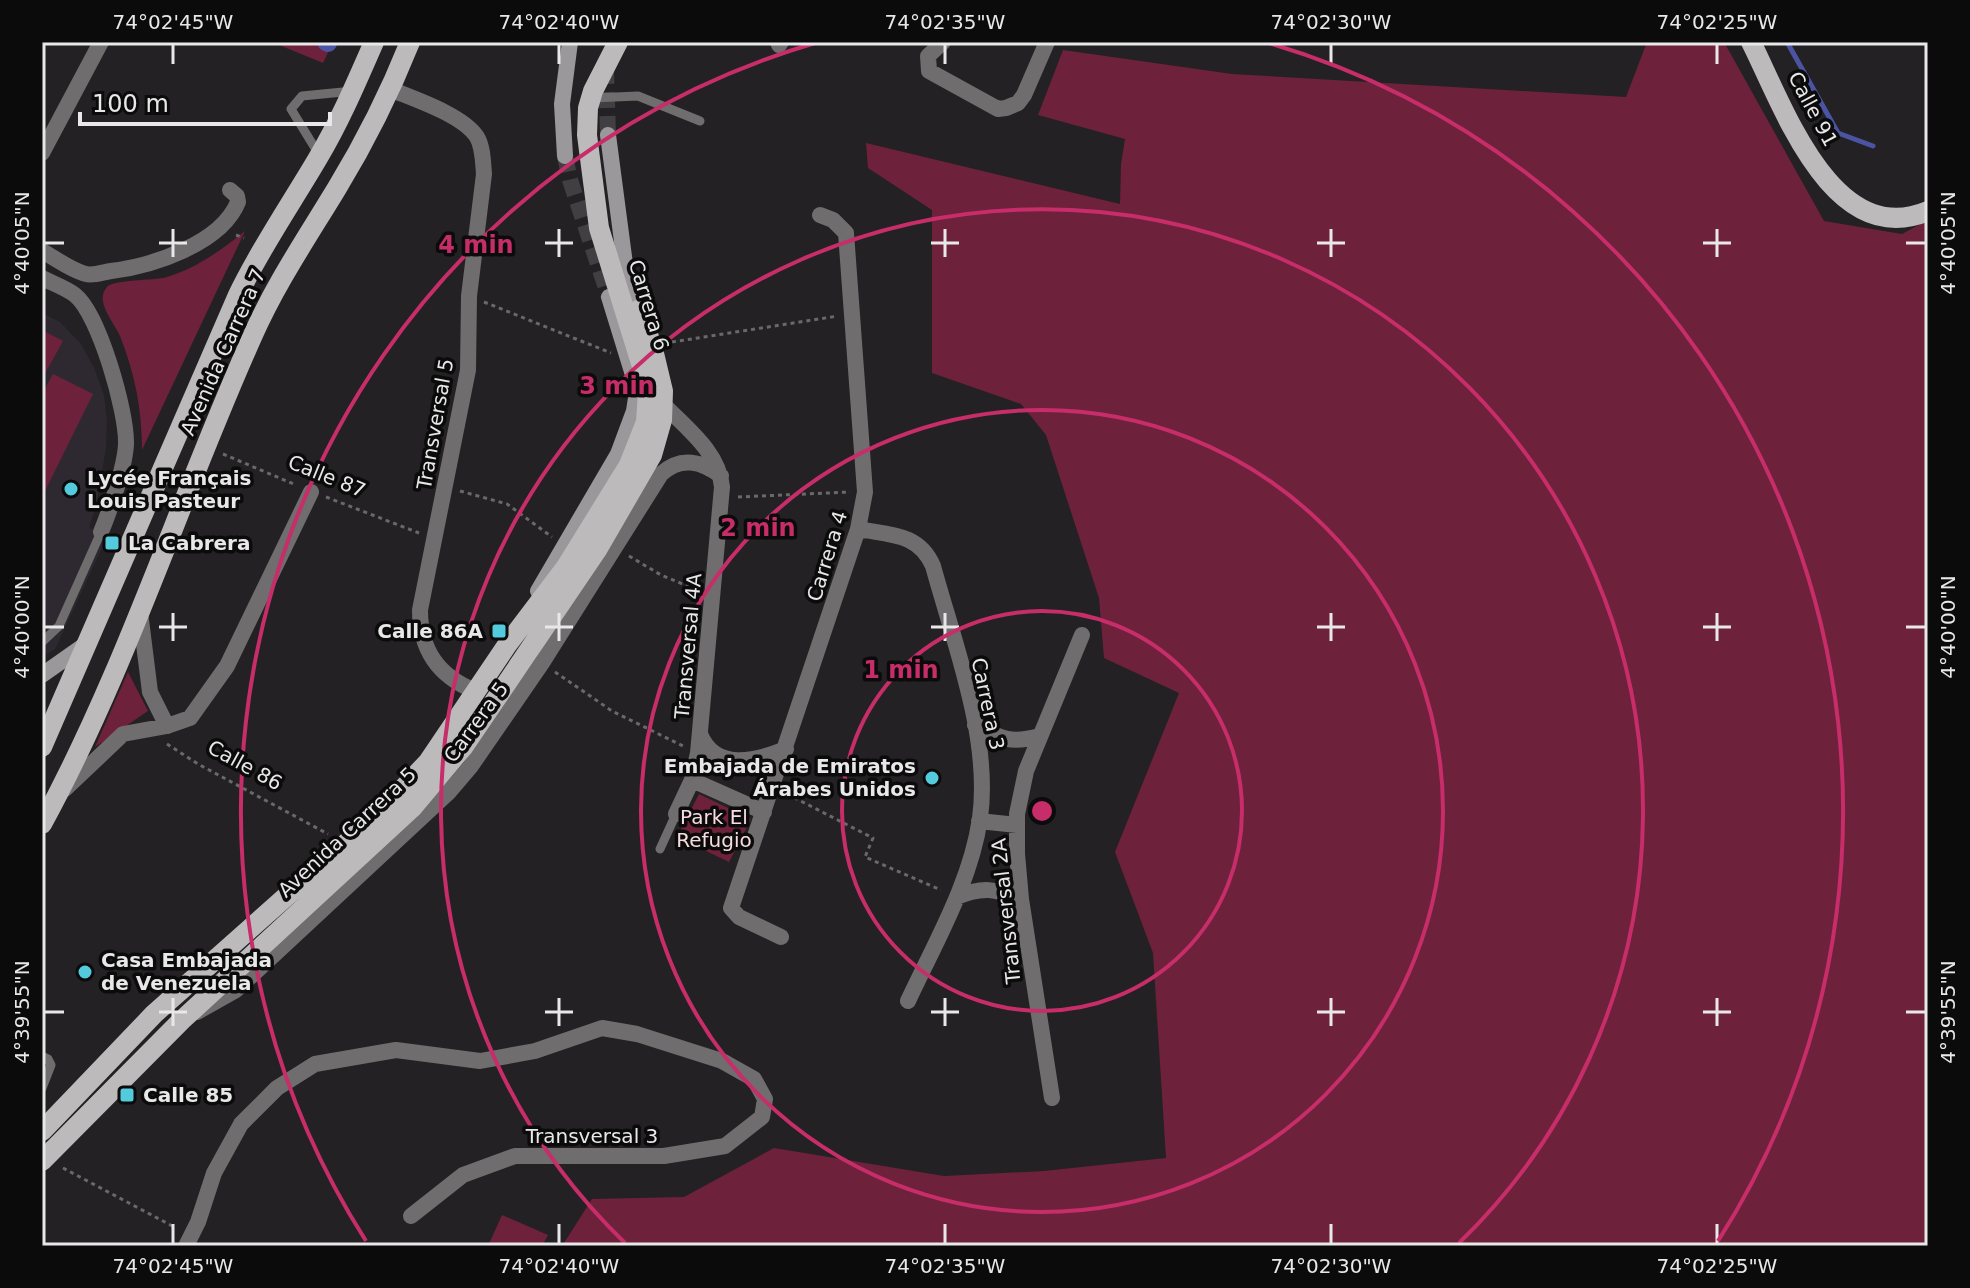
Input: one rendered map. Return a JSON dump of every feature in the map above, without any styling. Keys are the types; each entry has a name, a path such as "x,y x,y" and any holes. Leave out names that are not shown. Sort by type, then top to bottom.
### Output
{"main road":[{"name":"Avenida Carrera 7","path":"42,747 238,295 265,244 320,155 374,42"},
{"name":"Avenida Carrera 7","path":"42,824 140,609 270,300 339,185 390,89 410,42"},
{"path":"565,156 562,104 570,42"},
{"name":"Carrera 6","path":"507,645 597,520 629,465 646,422 648,392 645,376 599,228 589,156 587,121 592,98 618,42"},
{"name":"Calle 91","path":"1751,42 1798,138 1820,172 1842,195 1860,208 1886,217 1910,217 1928,211"},
{"path":"608,135 625,264 657,361 663,404"},
{"path":"608,253 640,315"},
{"path":"609,297 629,360"},
{"name":"Avenida Carrera 5","path":"42,1131 163,1006 397,798 428,762 507,645 618,454 628,432 636,398 629,360"},
{"name":"Avenida Carrera 5","path":"47,1162 182,1020 412,808 439,779 597,550 652,455 663,404"},
{"path":"42,675 88,643"}],"street":[{"path":"42,153 101,42"},
{"path":"943,42 928,56 927,67 932,75 998,109 1018,103 1024,95 1047,42"},
{"name":"Transversal 5","path":"390,89 450,115 477,138 484,174 469,296 468,370 420,610 423,641 441,671 458,684 475,691"},
{"path":"42,251 87,274 126,269 183,252 217,228 237,207 237,196 230,190"},
{"name":"Carrera 4","path":"781,937 739,917 731,908 858,529 865,492 846,233 833,220 820,215"},
{"path":"76,295 87,274"},
{"path":"42,278 76,295 112,366 126,444 110,511 101,532"},
{"name":"Transversal 4A","path":"663,404 703,445 719,469 722,499 698,753 692,780 676,814"},
{"name":"Carrera 5","path":"182,1020 236,990 411,830 471,766 542,663 661,474 670,465 693,462 721,476"},
{"path":"57,796 123,734 167,726 190,718 227,666 311,492"},
{"name":"Carrera 3","path":"858,529 911,540 926,550 933,566 975,725 982,791 979,821 957,897 908,1001"},
{"path":"140,609 150,692 167,726"},
{"name":"Transversal 2A","path":"1052,1098 1021,899 1017,825 1020,790 1082,635"},
{"path":"975,725 1005,740 1019,742 1040,736"},
{"path":"700,734 705,747 723,757 737,760 751,761 786,749"},
{"path":"692,780 764,812"},
{"path":"979,821 1017,825"},
{"path":"957,897 975,889 1001,892 1021,899"},
{"name":"Transversal 3","path":"192,1235 214,1173 241,1124 277,1088 315,1064 396,1050 480,1061 535,1051 602,1028 637,1034 722,1061 754,1079 765,1099 762,1117 725,1146 664,1156 515,1156 463,1175 411,1216"}],"lane":[{"path":"320,155 291,109 302,96 353,91"},
{"path":"592,98 638,96 700,121"},
{"path":"42,642 59,626 101,532"},
{"path":"660,849 676,814"},
{"path":"42,1056 51,1065 42,1088"}],"path":[{"path":"469,296 629,360"},
{"path":"660,344 852,314"},
{"name":"Calle 87","path":"207,447 311,492 434,539"},
{"path":"444,487 507,504 559,542"},
{"path":"722,499 803,492 865,492"},
{"path":"616,548 661,575 711,596"},
{"path":"542,663 612,711 698,753"},
{"name":"Calle 86","path":"144,729 198,764 328,834"},
{"path":"772,787 873,838 865,857 957,897"},
{"path":"47,1162 192,1235"}],"shaded area":[{"name":"Lycée Français Louis Pasteur","path":"42,313 60,322 81,344 104,395 106,448 97,502 89,528 108,535 55,649 42,657"}],"green space":[{"path":"272,42 333,42 323,63"},
{"path":"1647,42 1724,42 1824,221 1902,234 1928,220 1928,1246 562,1246 592,1199 684,1197 774,1148 944,1176 1044,1171 1166,1158 1153,953 1115,852 1179,693 1104,658 1099,598 1046,435 1021,404 932,373 932,210 868,168 866,143 1120,204 1125,139 1038,115 1063,50 1232,74 1626,97"},
{"path":"245,231 142,450 134,378 120,336 106,312 104,293 111,284 161,278 188,269"},
{"path":"42,330 63,341 42,379"},
{"path":"53,374 93,394 42,497 42,394"},
{"path":"128,672 148,711 95,747"},
{"name":"Park El Refugio","path":"699,794 751,819 729,862 677,837"},
{"path":"502,1215 548,1235 542,1246 488,1246"}],"waterway":[{"path":"1787,42 1838,133 1873,146"}],"tunnel":[{"path":"606,68 608,135"},
{"path":"565,156 609,297"}],"place":[{"name":"Lycée Français Louis Pasteur","path":"71,489"},
{"name":"La Cabrera","path":"112,543"},
{"name":"Calle 86A","path":"499,631"},
{"name":"Embajada de Emiratos Árabes Unidos","path":"932,778"},
{"name":"Casa Embajada de Venezuela","path":"85,972"},
{"name":"Calle 85","path":"127,1095"}]}
